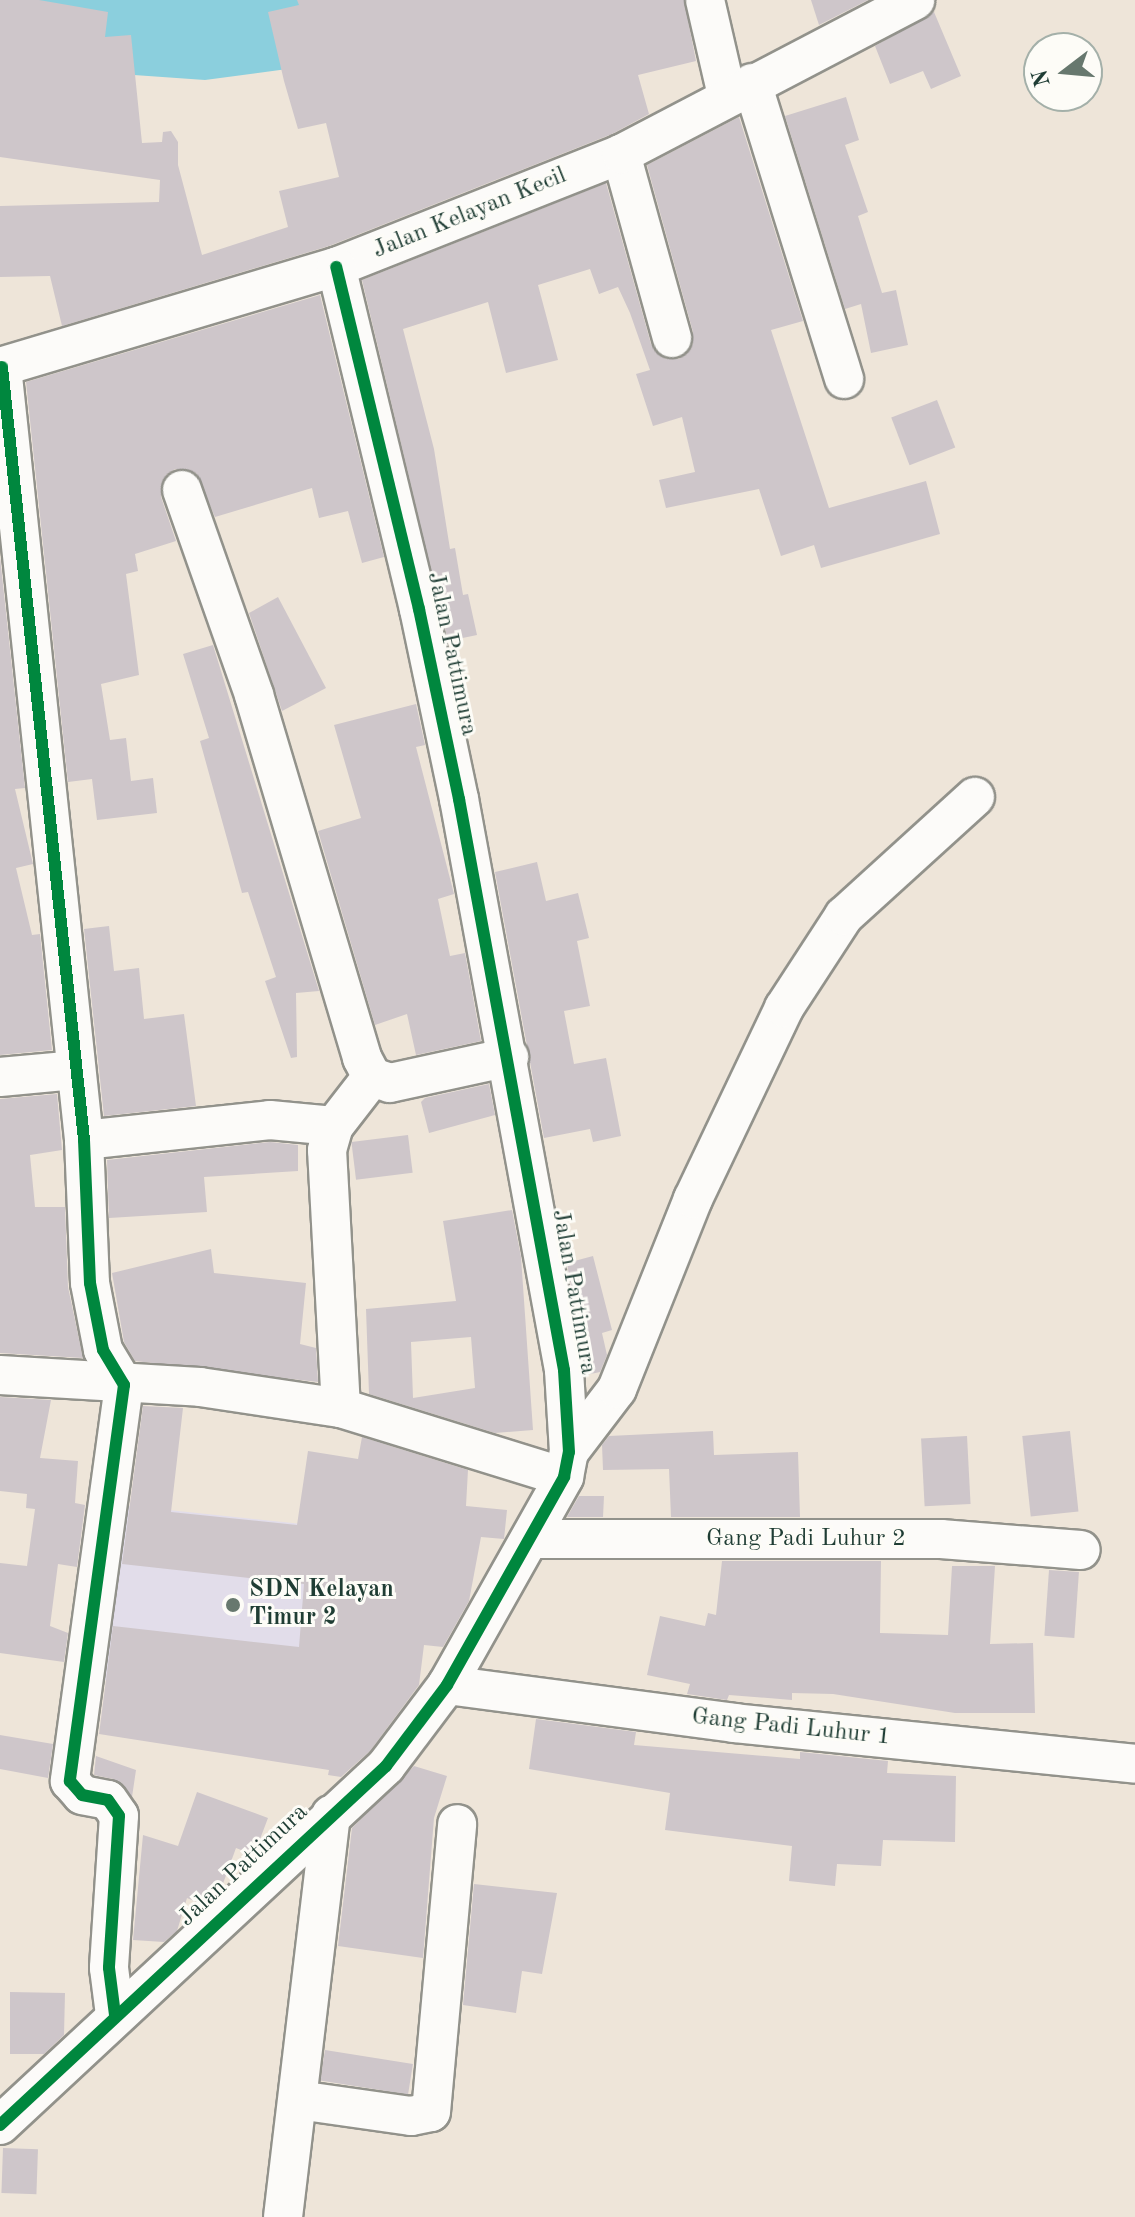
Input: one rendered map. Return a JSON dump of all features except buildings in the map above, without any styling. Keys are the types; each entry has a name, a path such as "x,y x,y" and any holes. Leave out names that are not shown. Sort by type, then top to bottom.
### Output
{"street":[{"path":"705,0 844,379"},
{"name":"Jalan Kelayan Kecil","path":"1,367 336,267 621,154 915,0"},
{"path":"621,154 672,338"},
{"name":"Jalan Pattimura","path":"0,2125 386,1766 447,1685 530,1539 567,1465 564,1370 509,1057 419,609 336,267"},
{"path":"1,367 84,1140 90,1283 103,1350 124,1385 70,1781 82,1795 108,1800 119,1816 109,1968 115,2015"},
{"path":"182,490 254,695 362,1058 372,1077 390,1083 509,1057"},
{"path":"0,1375 124,1385 200,1387 341,1408 567,1465 617,1389 693,1199 784,1008 844,916 975,797"},
{"path":"0,1077 75,1070"},
{"path":"341,1408 326,1174 334,1126 372,1077"},
{"path":"84,1140 270,1120 334,1126"},
{"name":"Gang Padi Luhur 2","path":"530,1539 941,1539 1081,1550"},
{"name":"Gang Padi Luhur 1","path":"447,1685 734,1723 1135,1764"},
{"path":"283,2217 331,1815"},
{"path":"298,2100 411,2116 431,2112 457,1824"}],"shaded area":[{"name":"SDN Kelayan Timur 2","path":"112,1504 376,1532 357,1707 94,1679"}],"water":[{"path":"0,0 646,0 413,52 205,80 63,70"}],"cycle path":[{"path":"0,2125 386,1766 447,1685 564,1477 569,1452 564,1370 459,799 419,609 336,267"},
{"path":"2,367 84,1140 90,1283 103,1350 124,1385 70,1781 82,1795 108,1800 119,1816 109,1968 115,2015"}],"place":[{"name":"SDN Kelayan Timur 2","path":"233,1605"}]}
